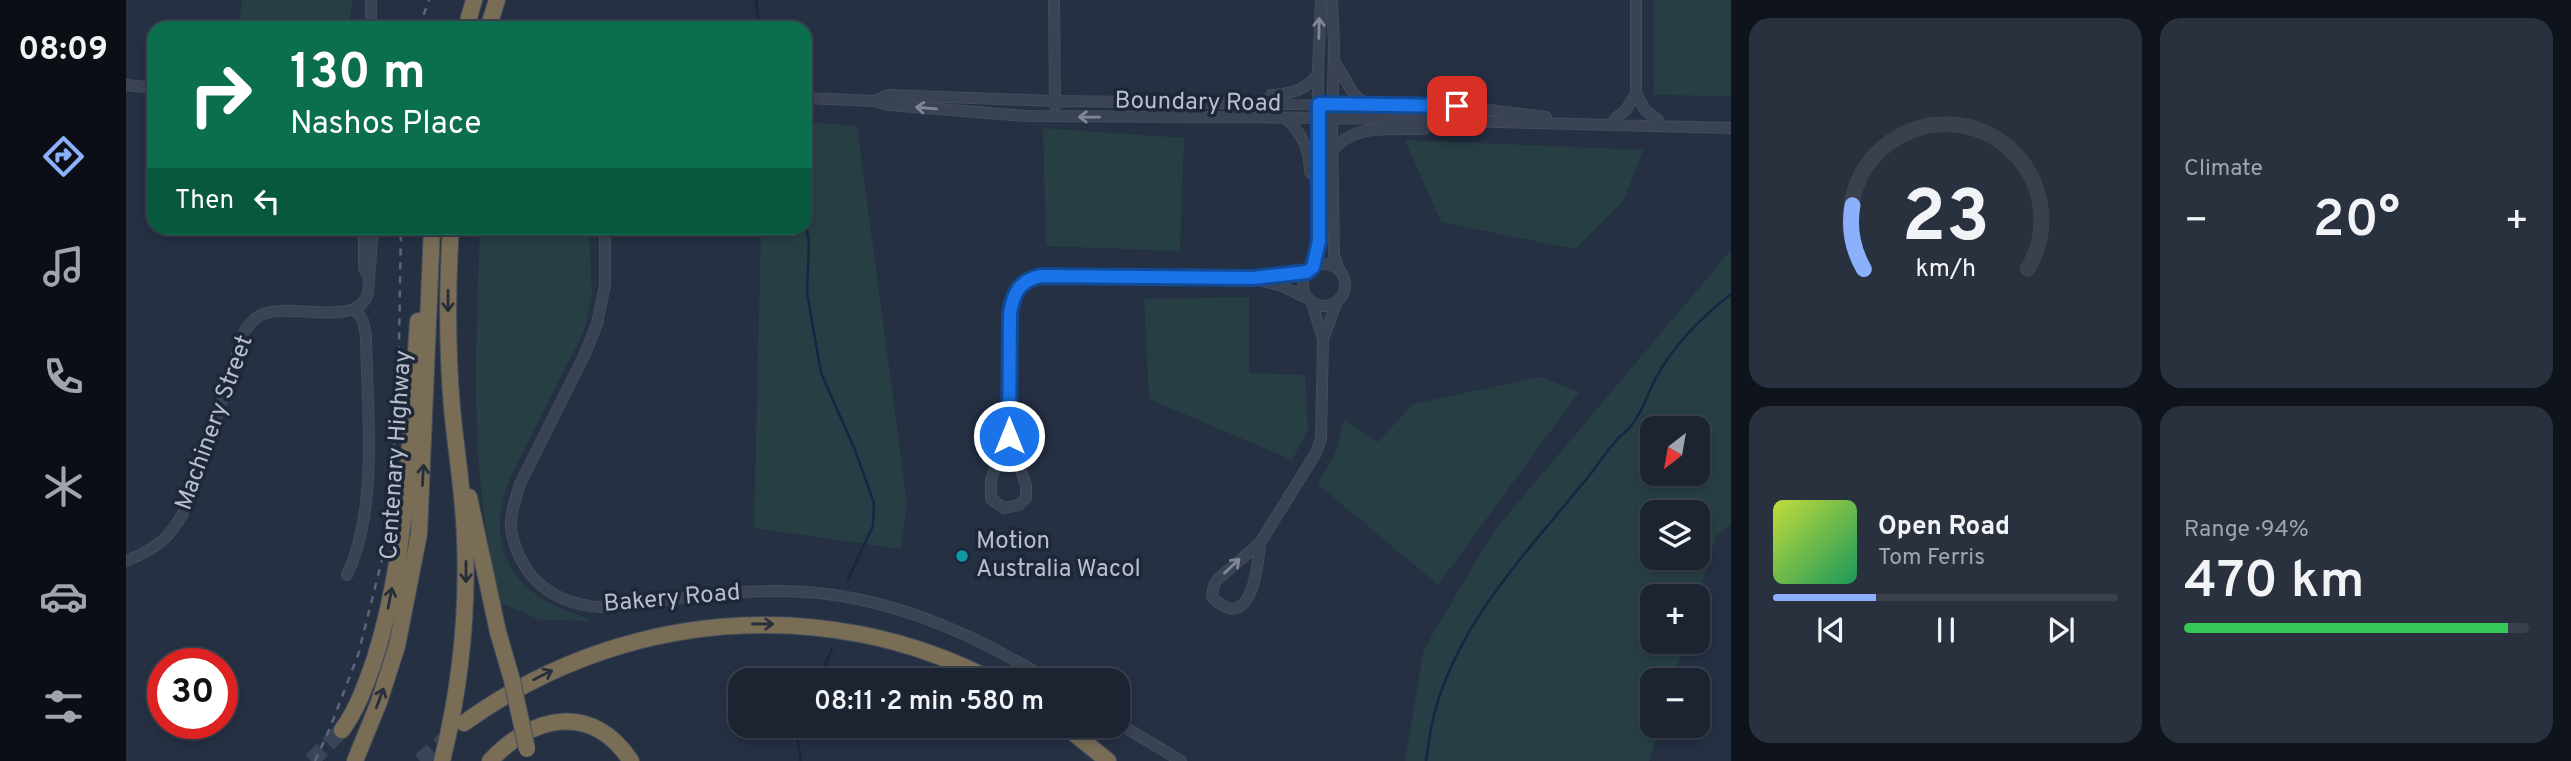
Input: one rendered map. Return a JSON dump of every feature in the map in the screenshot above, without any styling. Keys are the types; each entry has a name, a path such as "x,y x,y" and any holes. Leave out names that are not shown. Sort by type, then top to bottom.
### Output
{"highway":[{"path":"468,21 474,0"},
{"path":"490,21 497,0"},
{"path":"342,730 360,701 371,670 384,628 400,546 425,235"},
{"name":"Centenary Highway","path":"355,761 379,702 397,646 419,534 432,235"},
{"name":"Centenary Highway","path":"442,761 458,680 465,617 465,541 448,355 451,235"},
{"path":"460,479 472,502 493,609 528,755"},
{"path":"464,723 523,685 578,659 663,634 726,625 799,625 862,634 923,650 964,668"},
{"path":"490,761 522,733 546,723 570,721 597,729 618,744 631,761"},
{"path":"1080,738 1108,761"}],"street":[{"path":"370,0 370,21"},
{"path":"1054,0 1054,116"},
{"path":"1321,0 1318,74 1319,241 1303,285 1323,339"},
{"path":"1260,542 1250,597 1237,608 1219,604 1212,597 1214,585 1260,542 1316,453 1321,439 1323,339 1346,285 1334,257 1332,0"},
{"path":"1636,0 1636,93 1645,110 1658,120"},
{"path":"1334,62 1342,71 1355,98 1367,105"},
{"path":"1266,104 1271,95 1288,94 1304,88 1318,74"},
{"path":"126,85 147,87"},
{"path":"1615,119 1626,110 1636,93"},
{"name":"Boundary Road","path":"876,101 888,95 1055,101 1457,106 1534,117 1731,121"},
{"name":"Boundary Road","path":"812,98 876,101 888,105 1026,116 1333,118 1731,128"},
{"path":"1285,118 1304,140 1310,172 1319,181"},
{"path":"1333,150 1348,137 1366,130 1424,130 1429,121"},
{"path":"364,235 364,268 369,276"},
{"path":"347,575 354,562 369,489 366,336 363,321 356,310 366,301 373,235"},
{"name":"Bakery Road","path":"605,235 605,285 597,324 584,356 520,484 510,523 522,565 536,583 562,600 582,606 600,607 744,592 832,595 899,608 953,628 1029,668"},
{"path":"1009,436 991,479 990,490 991,499 1004,508 1019,505 1026,498 1026,485 1009,436 1011,306 1016,290 1030,278 1253,278 1327,264 1340,271"},
{"path":"1253,278 1282,286 1324,307 1337,302"},
{"name":"Machinery Street","path":"126,561 152,550 166,539 188,504 245,330 252,321 261,314 277,311 356,310"},
{"path":"1130,730 1181,761"}],"green space":[{"path":"242,0 352,0 350,21 240,21"},
{"path":"1653,0 1731,0 1731,96 1654,95"},
{"path":"812,123 857,126 907,503 901,549 754,528 761,235 812,235"},
{"path":"1043,128 1184,138 1180,251 1046,246"},
{"path":"1405,140 1643,150 1624,200 1575,249 1441,222"},
{"path":"480,235 589,235 592,295 584,331 509,480 502,506 500,530 504,551 512,569 525,585 542,599 563,610 588,618 587,621 540,620 499,602 483,509 477,429"},
{"path":"1731,250 1731,525 1716,536 1710,556 1710,500 1640,500 1640,570 1706,570 1702,584 1640,584 1640,654 1681,654 1677,668 1640,668 1640,738 1656,738 1649,761 1405,761 1424,649 1495,530"},
{"path":"1249,297 1249,373 1305,375 1308,429 1292,460 1149,399 1144,299"},
{"path":"1540,377 1579,392 1438,585 1318,484 1337,450 1344,419 1378,442 1413,404"}],"waterway":[{"path":"756,0 758,21"},
{"path":"808,235 807,293 821,373 855,450 874,503 873,526 848,579"},
{"path":"1426,761 1437,704 1448,673 1479,616 1517,563 1631,426 1672,353 1700,321 1731,294"},
{"path":"824,668 832,649"},
{"path":"797,738 801,761"}],"tunnel":[{"path":"311,761 342,730"},
{"path":"420,761 452,733"}],"railway":[{"path":"422,21 429,0"},
{"path":"315,761 358,655 385,548 398,399 401,235"}],"place":[{"name":"Motion Australia Wacol","path":"962,556"}],"route":[{"path":"1009,436 1010,314 1012,299 1023,283 1030,278 1041,276 1253,278 1307,272 1313,267 1319,241 1319,104 1457,106"}]}
